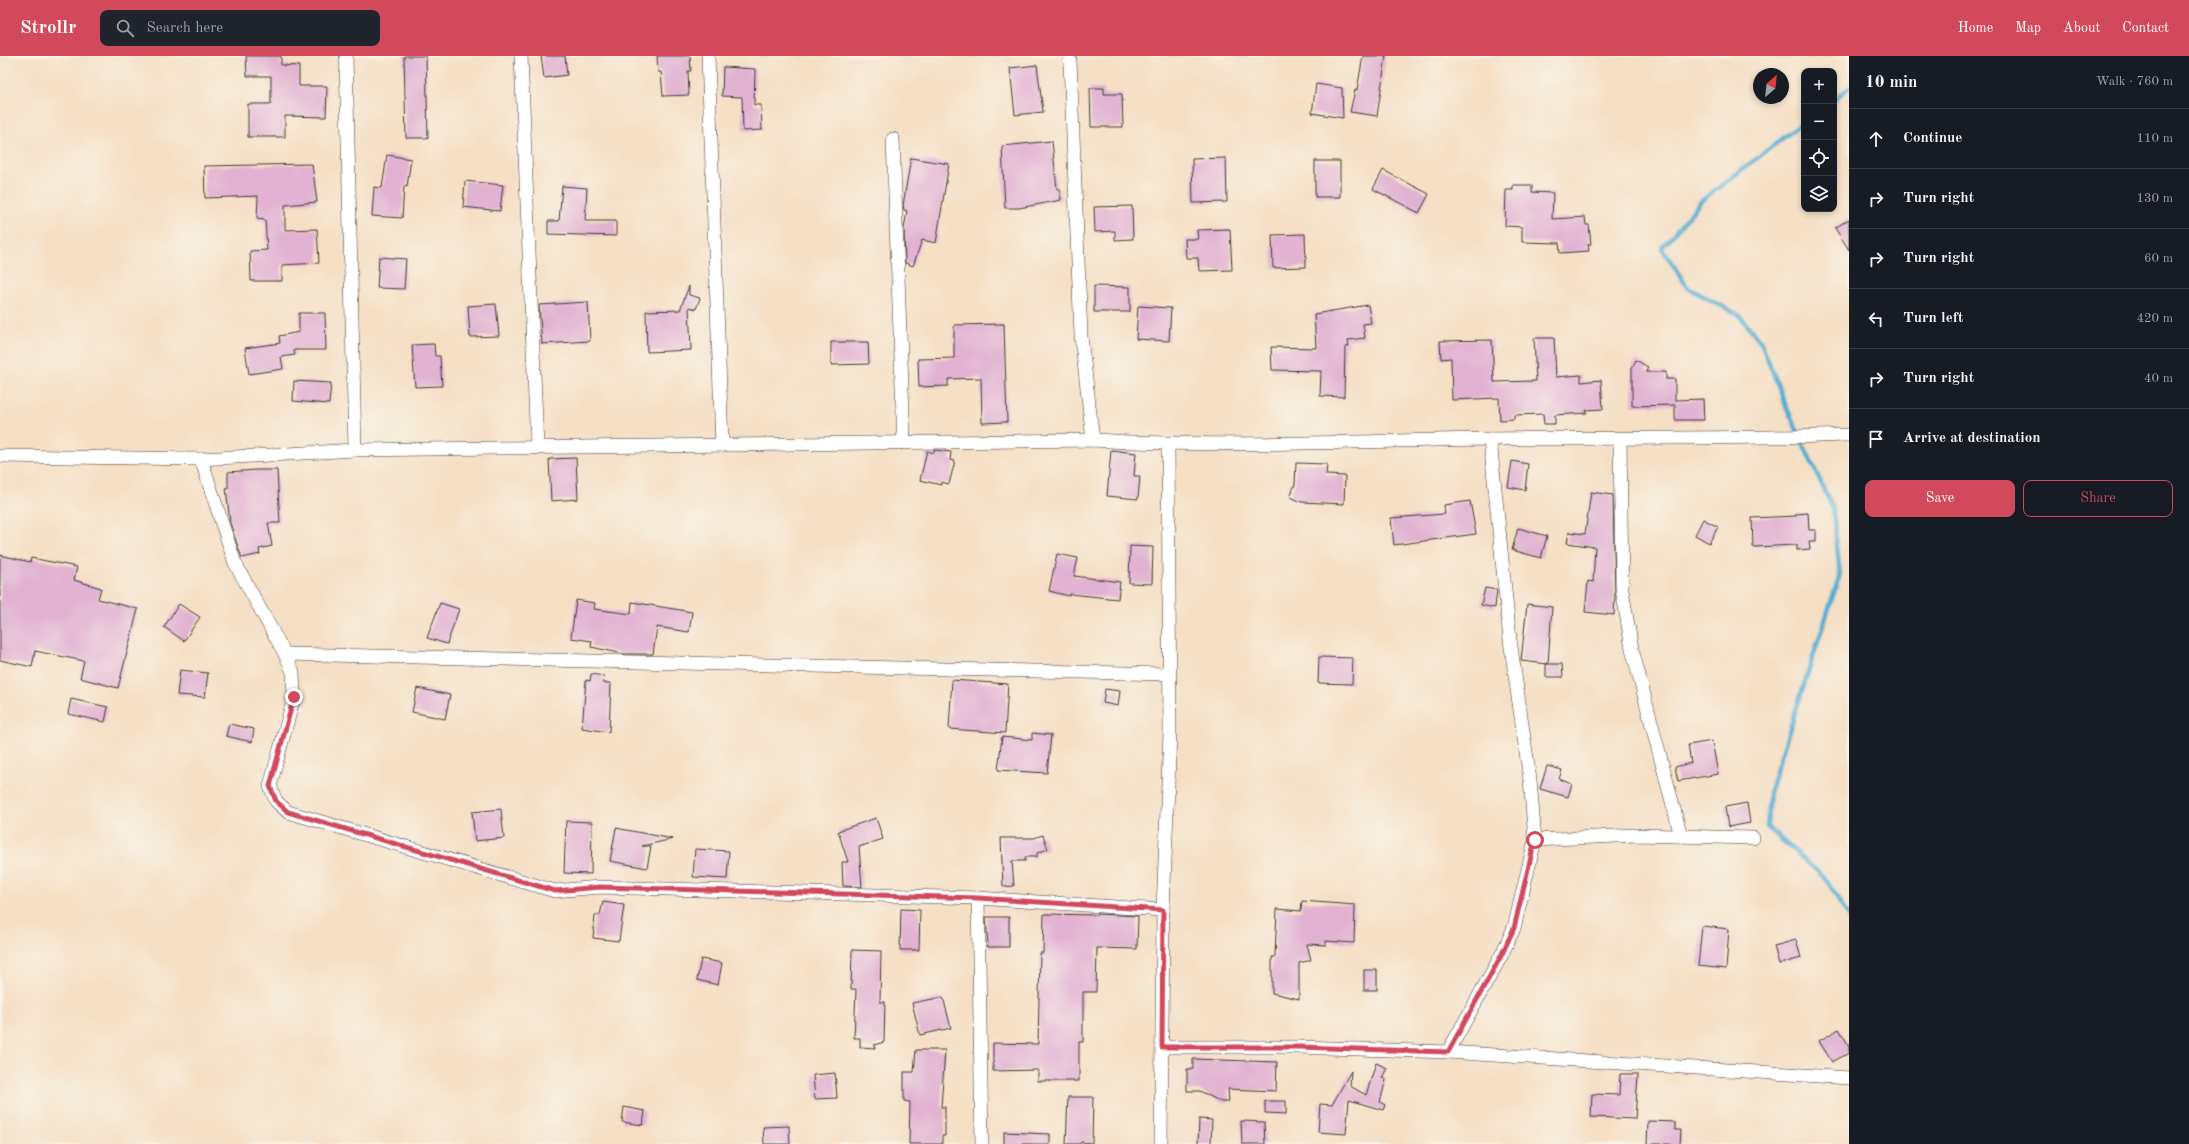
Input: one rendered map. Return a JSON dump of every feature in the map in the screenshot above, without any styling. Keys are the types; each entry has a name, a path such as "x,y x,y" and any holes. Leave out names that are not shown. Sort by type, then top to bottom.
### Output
{"street":[{"path":"346,56 354,450"},
{"path":"521,56 537,447"},
{"path":"708,56 722,445"},
{"path":"1070,60 1081,336 1092,440"},
{"path":"893,139 904,443"},
{"path":"0,456 201,459 354,450 537,447 1092,440 1168,445 1490,439 1801,437 1849,435"},
{"path":"1448,1052 1501,956 1514,928 1535,840 1530,780 1510,640 1490,439"},
{"path":"1620,439 1622,589 1632,649 1681,836"},
{"path":"1161,1144 1163,910 1170,734 1168,445"},
{"path":"201,459 235,563 285,654 293,672 294,697 270,786 276,801 288,812 555,891 600,887 978,898 1163,910"},
{"path":"285,654 1169,674"},
{"path":"1535,840 1602,836 1753,838"},
{"path":"978,898 982,1144"},
{"path":"1162,1047 1299,1047 1448,1052 1849,1078"}],"building":[{"path":"246,56 281,56 281,65 299,66 299,86 327,86 326,117 285,116 285,137 248,137 248,104 271,104 271,76 247,76"},
{"path":"404,56 426,56 428,138 406,138"},
{"path":"541,56 565,56 567,75 544,78"},
{"path":"657,56 690,56 691,71 688,71 689,95 663,96 661,72 658,72"},
{"path":"1363,56 1386,56 1377,116 1350,112 1355,90 1357,90"},
{"path":"1037,65 1043,112 1015,115 1010,68"},
{"path":"723,67 755,69 754,105 761,105 762,130 743,131 742,97 722,96"},
{"path":"1316,84 1342,88 1343,118 1312,113"},
{"path":"1090,88 1104,88 1104,94 1122,94 1123,127 1091,127"},
{"path":"1052,141 1057,189 1060,189 1061,200 1019,208 1005,208 1002,146"},
{"path":"387,155 411,159 407,187 404,186 402,218 372,216 374,187 382,188"},
{"path":"911,158 949,164 936,243 922,240 913,266 905,263 904,229 907,211 904,210 903,205"},
{"path":"1226,158 1227,202 1193,203 1192,159"},
{"path":"1315,161 1340,161 1340,197 1315,197"},
{"path":"312,164 317,202 285,205 285,230 317,229 319,263 282,265 282,281 251,281 250,251 267,250 265,220 257,219 258,196 205,198 204,166"},
{"path":"1383,170 1429,194 1419,213 1373,189"},
{"path":"465,181 503,185 500,211 463,207"},
{"path":"1513,185 1532,185 1532,192 1553,193 1552,219 1585,217 1586,225 1589,225 1591,244 1588,244 1589,251 1560,253 1559,243 1522,242 1522,227 1505,226 1506,190 1513,190"},
{"path":"562,186 587,188 585,221 616,221 616,236 548,234 548,221 559,221"},
{"path":"1132,206 1133,239 1115,240 1115,231 1095,232 1094,207"},
{"path":"1849,219 1849,250 1835,228"},
{"path":"1230,229 1232,270 1199,271 1198,258 1186,258 1185,239 1198,239 1197,230"},
{"path":"1305,234 1306,267 1273,268 1272,235"},
{"path":"379,257 406,259 404,289 377,288"},
{"path":"689,286 689,295 700,298 696,309 689,307 691,350 647,352 646,311 680,310"},
{"path":"1094,286 1130,287 1130,312 1094,312"},
{"path":"588,302 590,341 542,344 539,305"},
{"path":"496,304 499,336 470,337 468,306"},
{"path":"1368,305 1371,323 1363,324 1365,338 1348,340 1349,346 1345,347 1344,397 1320,396 1321,371 1272,370 1271,347 1316,348 1314,314"},
{"path":"1138,306 1171,308 1169,341 1136,339"},
{"path":"299,313 325,313 326,350 294,350 295,355 281,357 283,369 249,374 245,348 280,343 279,336 299,332"},
{"path":"1004,324 1007,422 982,423 981,378 948,379 948,386 919,387 918,359 954,358 954,325"},
{"path":"1534,338 1554,338 1556,377 1581,375 1581,382 1601,380 1603,409 1586,410 1587,413 1555,415 1555,424 1544,424 1543,414 1514,415 1514,419 1500,420 1499,398 1452,400 1451,358 1441,359 1440,341 1492,340 1494,382 1536,381"},
{"path":"831,342 868,342 869,364 831,365"},
{"path":"434,344 435,356 440,356 442,386 415,387 412,345"},
{"path":"1636,360 1648,367 1646,372 1666,372 1666,379 1675,379 1675,400 1703,399 1704,420 1675,420 1675,405 1632,406 1632,368"},
{"path":"294,381 331,383 329,404 293,401"},
{"path":"934,450 951,452 950,460 955,461 949,484 941,482 941,485 920,480 927,451 934,453"},
{"path":"1111,450 1136,453 1134,476 1140,476 1138,499 1107,496"},
{"path":"576,458 578,499 551,501 549,459"},
{"path":"1512,461 1528,464 1525,490 1508,487"},
{"path":"1296,463 1327,464 1326,475 1345,476 1344,504 1302,502 1290,497 1295,484"},
{"path":"277,470 280,523 268,523 272,546 259,549 260,554 242,558 230,523 226,488 228,488 228,472"},
{"path":"1591,492 1613,495 1614,615 1585,612 1588,581 1593,582 1595,547 1567,543 1569,532 1585,534"},
{"path":"1470,501 1476,534 1394,545 1391,518 1445,514 1444,505"},
{"path":"1808,513 1809,530 1816,530 1816,542 1809,542 1810,549 1797,550 1797,545 1753,547 1752,518 1796,516 1796,514"},
{"path":"1703,519 1718,527 1709,543 1695,535"},
{"path":"1518,528 1547,536 1541,558 1512,550"},
{"path":"1130,546 1153,547 1152,584 1129,583"},
{"path":"1057,554 1078,558 1074,576 1120,582 1118,599 1070,594 1069,596 1049,591"},
{"path":"0,555 30,562 31,558 77,567 74,580 101,588 98,599 138,609 118,688 80,678 84,661 35,651 32,667 0,660"},
{"path":"1485,588 1497,590 1495,608 1481,605"},
{"path":"576,600 595,603 594,609 631,614 632,602 692,612 689,632 657,627 653,654 624,654 591,647 592,641 571,638"},
{"path":"440,603 459,609 447,644 427,638"},
{"path":"179,604 200,617 184,641 164,627"},
{"path":"1527,604 1552,607 1548,664 1521,661"},
{"path":"1319,657 1353,658 1352,684 1318,683"},
{"path":"1546,664 1562,664 1563,677 1546,677"},
{"path":"180,670 208,673 205,697 177,695"},
{"path":"591,674 604,676 603,683 611,683 609,732 582,728 586,680 590,681"},
{"path":"952,680 1008,684 1005,733 949,729"},
{"path":"417,688 450,695 445,719 412,712"},
{"path":"1105,689 1120,691 1118,706 1103,703"},
{"path":"71,699 108,707 105,722 68,714"},
{"path":"229,724 254,729 252,742 226,736"},
{"path":"1032,733 1051,735 1047,773 998,770 1002,737 1032,740"},
{"path":"1712,741 1718,774 1678,781 1675,767 1691,763 1688,745"},
{"path":"1547,766 1562,770 1559,779 1572,784 1568,797 1540,789"},
{"path":"1747,803 1750,823 1728,827 1725,807"},
{"path":"501,809 504,838 475,841 472,812"},
{"path":"876,818 883,839 859,847 862,887 843,886 842,862 848,862 838,831"},
{"path":"566,821 592,822 591,874 564,873"},
{"path":"616,828 673,839 642,846 651,846 647,868 610,861"},
{"path":"1043,835 1048,849 1037,853 1037,857 1025,857 1025,861 1012,861 1014,886 1003,887 1001,838 1034,838"},
{"path":"695,849 729,851 727,879 693,877"},
{"path":"1302,901 1355,905 1354,943 1326,941 1326,945 1307,944 1311,960 1299,963 1299,999 1272,993 1272,957 1275,957 1277,909 1301,911"},
{"path":"603,902 624,905 619,941 593,938 595,915 600,915"},
{"path":"901,909 920,910 919,950 900,950"},
{"path":"1044,914 1138,916 1137,949 1097,948 1096,992 1083,992 1083,1042 1079,1042 1079,1081 1038,1081 1038,1070 993,1071 993,1043 1038,1044 1040,953 1043,953"},
{"path":"986,917 1009,917 1009,947 988,947"},
{"path":"1702,926 1729,929 1726,969 1698,966"},
{"path":"1796,940 1801,958 1779,964 1774,946"},
{"path":"852,950 881,951 880,1002 885,1002 884,1042 874,1045 875,1048 860,1047 860,1038 854,1038 856,989 851,989"},
{"path":"701,959 722,963 718,985 697,980"},
{"path":"1364,970 1377,970 1377,990 1364,990"},
{"path":"943,997 951,1028 920,1035 912,1003"},
{"path":"1839,1029 1849,1046 1849,1053 1832,1062 1819,1041"},
{"path":"916,1050 945,1050 941,1107 945,1107 945,1136 942,1136 942,1144 909,1144 910,1102 904,1101 904,1072 914,1072"},
{"path":"1193,1059 1277,1062 1276,1091 1228,1089 1229,1102 1221,1102 1200,1091 1187,1091 1187,1069 1193,1069"},
{"path":"1376,1063 1387,1068 1382,1078 1386,1079 1380,1102 1385,1105 1383,1110 1349,1100 1346,1134 1318,1132 1320,1104 1332,1105 1351,1071 1350,1086 1366,1095"},
{"path":"835,1073 837,1098 815,1099 813,1075"},
{"path":"1620,1074 1638,1074 1635,1119 1591,1117 1592,1094 1619,1095"},
{"path":"1068,1097 1093,1097 1092,1143 1081,1142 1080,1144 1066,1144"},
{"path":"1265,1101 1286,1101 1286,1114 1265,1113"},
{"path":"624,1107 645,1111 643,1125 622,1122"},
{"path":"1199,1119 1212,1120 1211,1144 1198,1144"},
{"path":"1241,1121 1264,1122 1265,1144 1242,1144"},
{"path":"1648,1121 1675,1122 1675,1130 1681,1130 1680,1144 1647,1144"},
{"path":"789,1126 790,1144 764,1144 763,1127"},
{"path":"1004,1132 1050,1134 1050,1144 1004,1144"}],"waterway":[{"path":"1837,97 1849,88"},
{"path":"1801,124 1701,201 1662,248 1688,288 1739,315 1761,342 1786,406 1833,509 1840,574 1769,793 1767,827 1826,879 1849,918"}],"route":[{"path":"294,697 270,786 276,801 288,812 555,891 600,887 978,898 1163,910 1162,1047 1299,1047 1448,1052 1501,956 1514,928 1535,840"}]}
